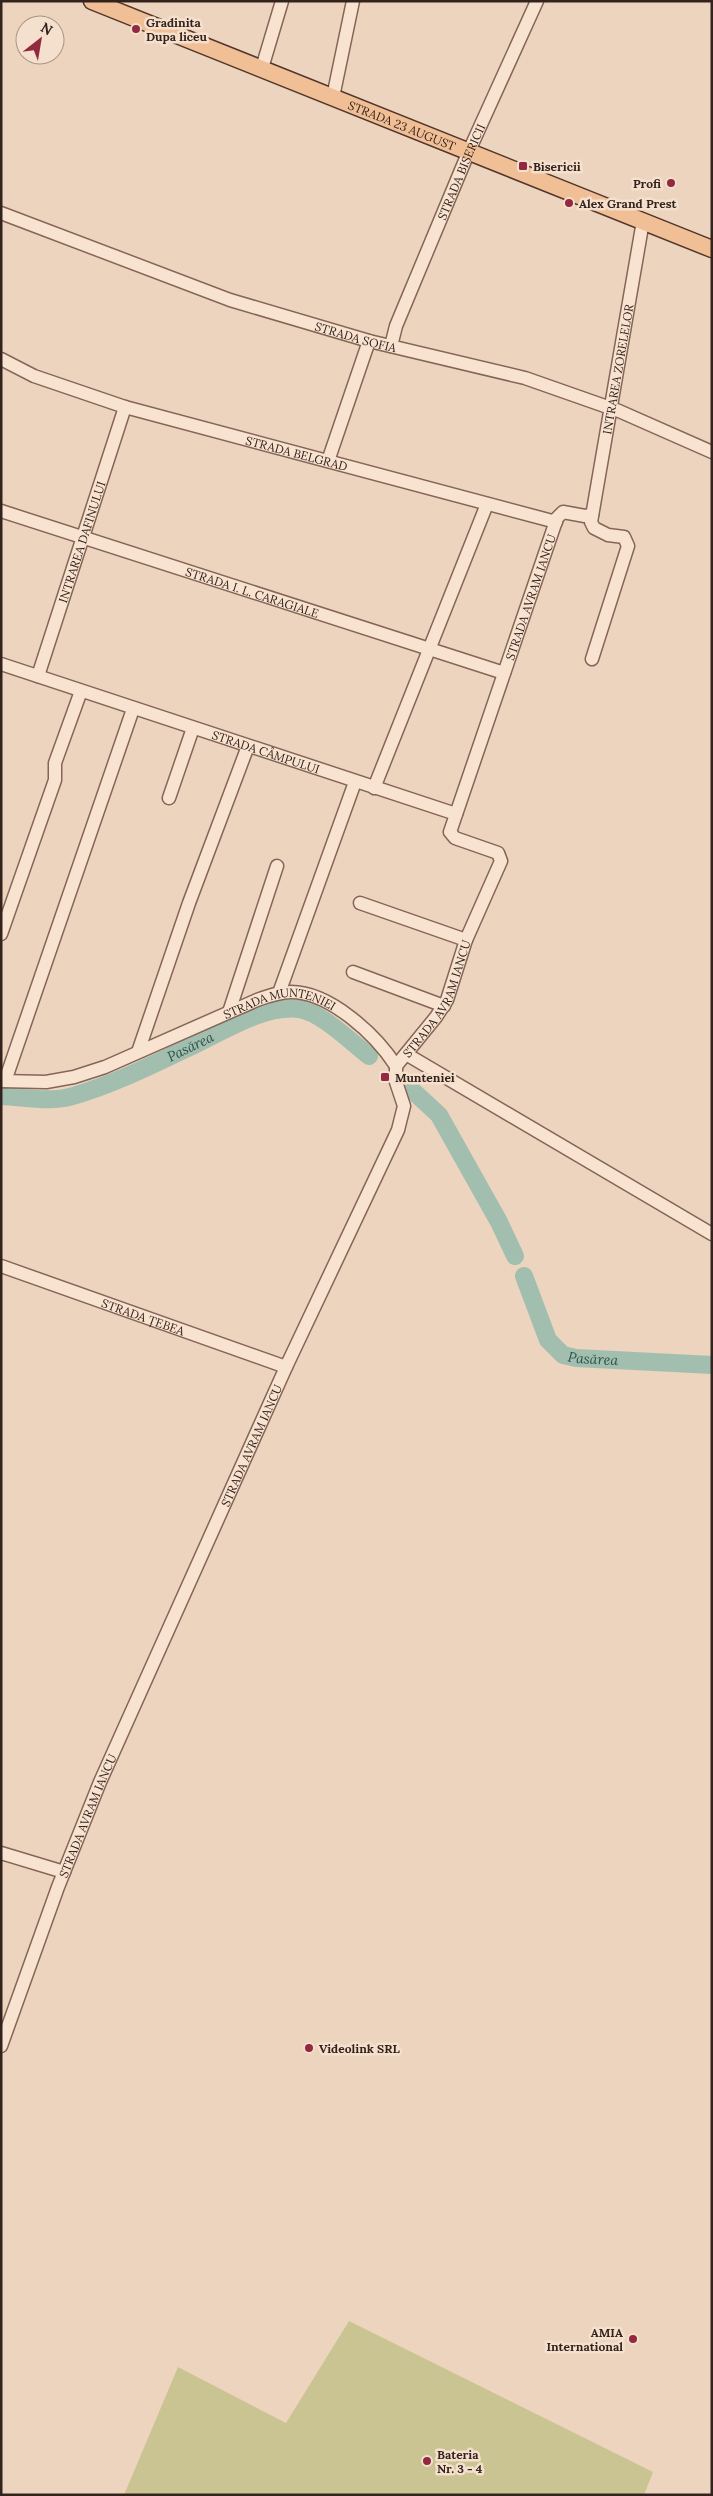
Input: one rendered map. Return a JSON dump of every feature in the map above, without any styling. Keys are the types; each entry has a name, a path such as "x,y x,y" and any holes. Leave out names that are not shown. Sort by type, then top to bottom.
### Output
{"main road":[{"name":"STRADA 23 AUGUST","path":"92,1 712,249"}],"street":[{"path":"262,68 282,1"},
{"path":"333,97 353,1"},
{"name":"STRADA BISERICII","path":"391,346 396,326 468,151 537,1"},
{"name":"STRADA SOFIA","path":"1,213 230,300 369,341 508,373 611,407 712,452"},
{"name":"INTRAREA ZORELELOR","path":"592,515 642,221"},
{"path":"328,462 369,341"},
{"name":"STRADA BELGRAD","path":"1,359 34,376 125,407 556,522"},
{"name":"INTRAREA DAFINULUI","path":"38,676 125,407"},
{"path":"374,788 487,504"},
{"name":"STRADA I. L. CARAGIALE","path":"1,510 504,674"},
{"path":"556,522 563,512 585,516 592,515 594,528 608,534 621,535 628,542 592,659"},
{"name":"STRADA AVRAM IANCU","path":"1,2046 64,1872 112,1756 286,1367 398,1130 404,1106 396,1082 396,1066 444,1006 466,940 501,857 498,853 451,836 450,832 556,522"},
{"name":"STRADA CÂMPULUI","path":"1,664 456,814"},
{"path":"1,934 55,780 55,763 80,691"},
{"path":"3,1081 133,709"},
{"path":"169,798 193,728"},
{"path":"138,1052 186,912 248,746"},
{"path":"279,993 356,782"},
{"path":"229,1012 277,866"},
{"path":"360,903 466,940"},
{"path":"353,972 444,1006"},
{"name":"STRADA MUNTENIEI","path":"3,1081 46,1082 74,1077 105,1067 229,1012 279,993 292,992 316,996 333,1006 377,1040 396,1066"},
{"path":"406,1054 712,1234"},
{"name":"STRADA ȚEBEA","path":"1,1266 286,1367"},
{"path":"1,1853 64,1872"}],"shaded area":[{"path":"349,2321 653,2472 644,2495 124,2495 178,2367 286,2423"}],"waterway":[{"name":"Pasărea","path":"1,1096 46,1099 73,1096 135,1073 246,1020 272,1011 286,1009 308,1011 326,1021 369,1056"},
{"name":"Pasărea","path":"412,1090 439,1115 499,1222 515,1256"},
{"name":"Pasărea","path":"524,1276 548,1340 563,1355 576,1358 712,1365"}],"place":[{"name":"Gradinita Dupa liceu","path":"136,29"},
{"name":"Bisericii","path":"523,166"},
{"name":"Profi","path":"671,183"},
{"name":"Alex Grand Prest","path":"569,203"},
{"name":"Munteniei","path":"385,1077"},
{"name":"Videolink SRL","path":"309,2048"},
{"name":"AMIA International","path":"633,2339"},
{"name":"Bateria Nr. 3 - 4","path":"427,2461"}]}
